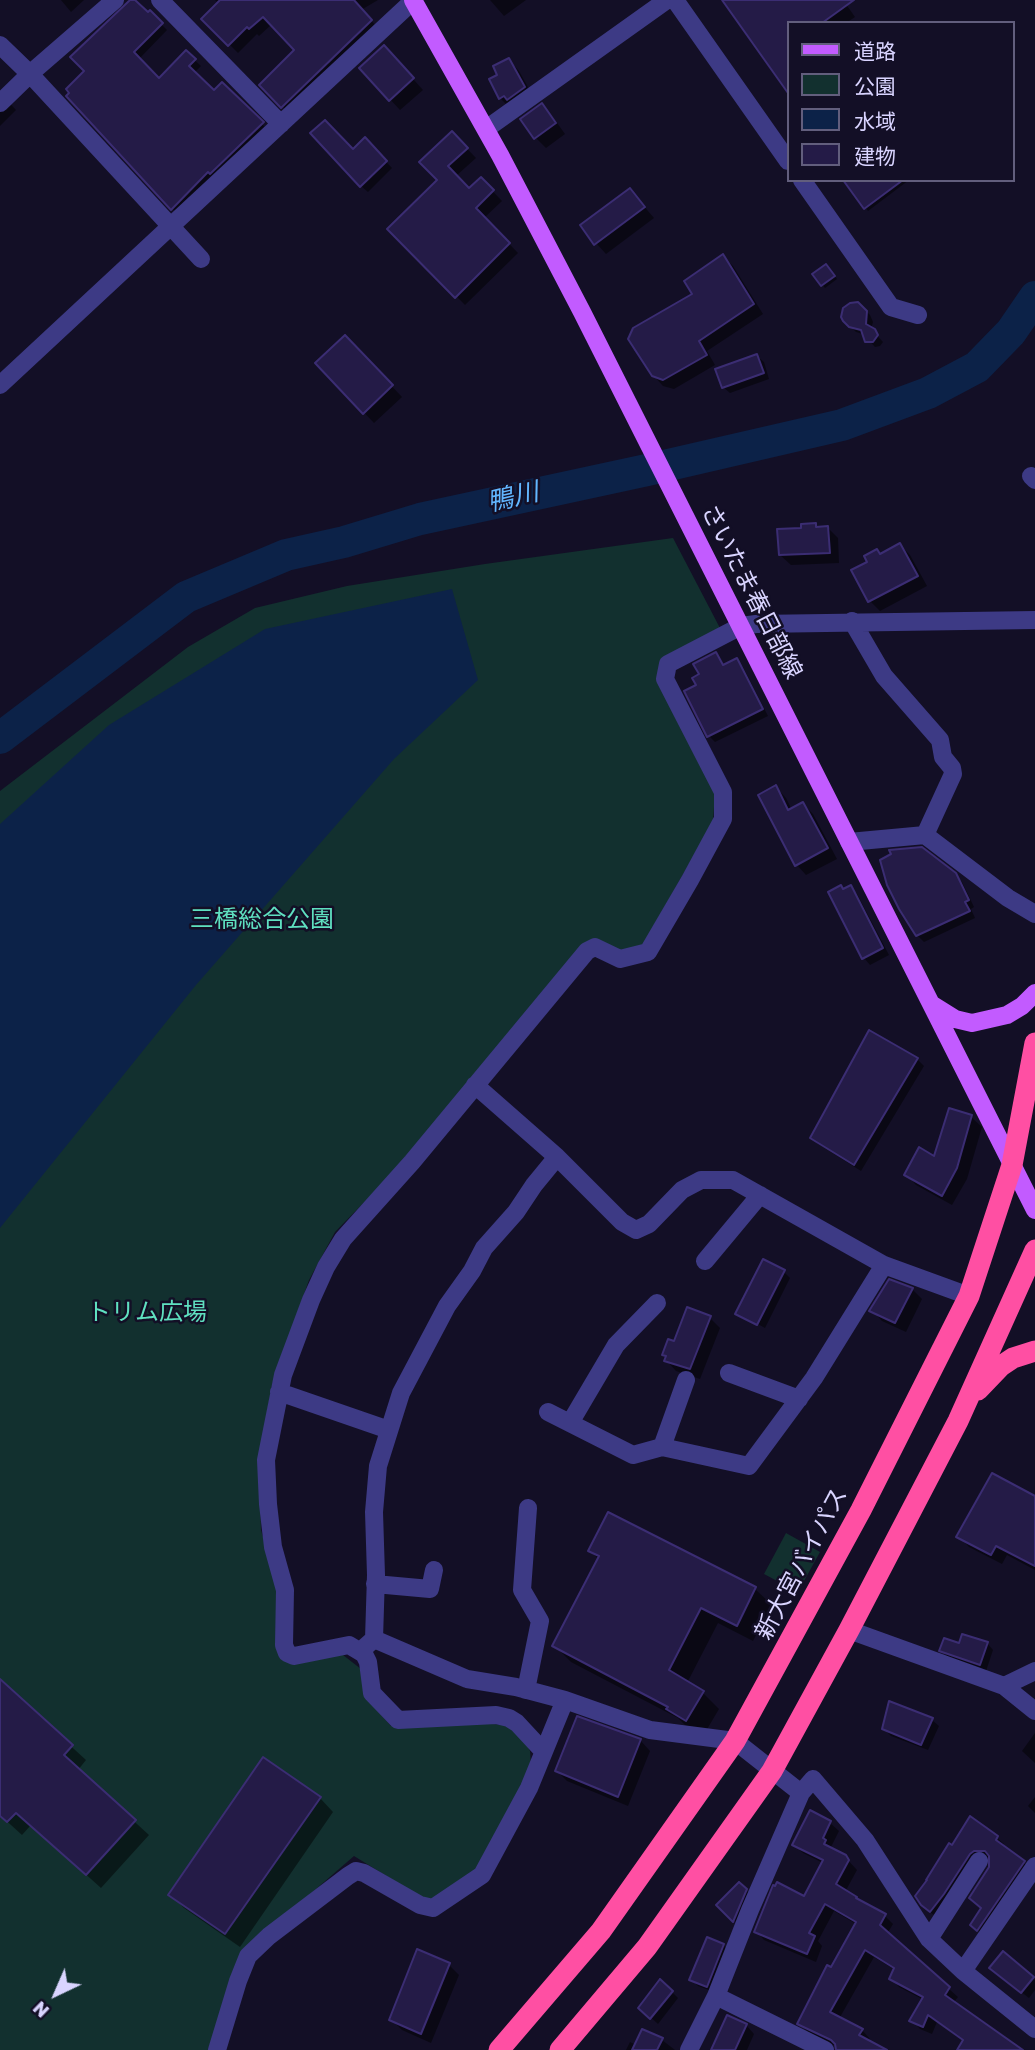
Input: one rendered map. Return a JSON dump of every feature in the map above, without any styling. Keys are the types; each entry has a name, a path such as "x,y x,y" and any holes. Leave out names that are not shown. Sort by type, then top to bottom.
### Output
{"highway":[{"name":"新大宮バイパス","path":"499,2050 601,1931 735,1741 862,1510 969,1296 1012,1165 1035,1043"},
{"path":"560,2050 647,1947 772,1771 958,1421 1035,1250"},
{"path":"958,1421 981,1385 1002,1366 1022,1354 1035,1351"}],"main road":[{"name":"さいたま春日部線","path":"414,0 486,129 635,415 1035,1210"},
{"path":"931,1004 956,1019 972,1023 1007,1015 1022,1006 1035,993"}],"street":[{"path":"0,103 116,0"},
{"path":"160,0 281,124"},
{"path":"0,385 414,0"},
{"path":"486,129 667,0"},
{"path":"675,0 786,158"},
{"path":"0,45 201,259"},
{"path":"803,182 891,307 918,315"},
{"path":"801,1793 735,1741 650,1730 565,1700 467,1679 367,1645 349,1645 294,1656 287,1653 284,1645 285,1590 273,1547 266,1460 279,1392 311,1300 343,1239 412,1162 587,951 595,947 620,959 648,953 723,819 723,792 665,679 668,664 741,626 852,621 1035,620"},
{"path":"852,621 884,676 940,740 943,757 953,768 953,774 925,835"},
{"path":"849,842 925,835 1008,898 1035,914"},
{"path":"475,1085 557,1157 622,1222 636,1230 649,1224 682,1190 701,1180 733,1180 884,1265 969,1296"},
{"path":"543,1751 517,1723 496,1715 398,1720 372,1693 367,1645 375,1584 374,1512 378,1465 401,1393 447,1306 484,1248 516,1212 557,1157"},
{"path":"705,1261 760,1195"},
{"path":"548,1412 633,1455 662,1447 749,1466 814,1378 884,1265"},
{"path":"570,1423 617,1345 657,1303"},
{"path":"729,1373 799,1399"},
{"path":"662,1447 686,1380"},
{"path":"279,1392 389,1430"},
{"path":"526,1690 540,1621 522,1590 527,1508"},
{"path":"375,1584 430,1589 434,1570"},
{"path":"849,1630 1004,1686 1035,1710"},
{"path":"1004,1686 1035,1671"},
{"path":"217,2050 248,1956 269,1936 348,1876 356,1871 364,1873 420,1905 433,1908 482,1875 529,1788 565,1700"},
{"path":"689,2050 716,1996 801,1793 813,1779 865,1840 929,1939 963,1971 1035,2029"},
{"path":"929,1939 979,1861"},
{"path":"963,1971 1035,1866"},
{"path":"716,1996 825,2050"}],"green space":[{"name":"三橋総合公園","path":"673,538 721,630 665,661 715,793 713,822 641,948 621,954 588,943 382,1184 335,1232 309,1280 272,1385 259,1458 261,1530 278,1591 280,1646 343,1655 361,1669 367,1699 391,1726 480,1723 512,1728 528,1747 531,1765 479,1869 436,1901 427,1901 354,1856 240,1955 208,2050 0,2050 0,791 188,647 255,608 347,586"},
{"path":"786,1533 820,1552 798,1592 764,1574"}],"water":[{"path":"452,589 478,680 394,759 196,985 0,1228 0,824 109,725 265,629"}],"building":[{"path":"130,0 135,0 148,12 150,10 163,23 134,52 159,78 186,50 196,59 189,66 214,90 222,82 264,122 210,174 208,172 171,210 66,96 69,93 66,89 84,71 70,57"},
{"path":"220,0 354,0 372,20 281,108 259,85 294,50 263,17 249,29 247,27 228,46 201,19"},
{"path":"722,0 854,0 825,21 786,21 786,90"},
{"path":"384,45 414,78 389,101 359,68"},
{"path":"509,58 525,87 507,100 504,96 499,99 489,79 497,75 493,66"},
{"path":"542,103 556,123 534,139 520,119"},
{"path":"325,120 353,149 365,137 387,161 360,187 310,133"},
{"path":"452,131 468,148 448,166 469,188 481,177 494,190 476,208 510,243 455,298 387,229 437,180 419,162"},
{"path":"844,182 900,182 864,209"},
{"path":"630,188 645,207 594,245 580,225"},
{"path":"723,254 754,304 699,341 707,355 663,380 652,376 628,339 633,328 692,294 684,281"},
{"path":"826,264 835,276 821,286 812,274"},
{"path":"858,302 867,311 866,324 875,329 878,335 873,342 865,342 861,330 849,327 841,317 843,308"},
{"path":"345,335 393,385 363,414 315,363"},
{"path":"757,354 764,373 722,388 715,369"},
{"path":"816,523 816,527 828,526 830,553 779,555 777,529 801,528 801,524"},
{"path":"900,543 918,576 868,602 851,570 867,562 864,556 877,549 880,554"},
{"path":"716,652 723,665 737,658 763,709 707,737 684,691 696,685 692,678 699,674 693,664"},
{"path":"776,785 788,810 803,802 828,848 795,866 758,795"},
{"path":"922,847 956,873 969,900 965,902 970,911 916,936 887,885 880,860 891,854 889,850"},
{"path":"841,885 843,889 851,885 883,948 862,959 828,892"},
{"path":"869,1030 918,1058 854,1165 810,1138"},
{"path":"949,1108 972,1115 957,1168 942,1196 904,1175 919,1147 934,1156"},
{"path":"763,1259 785,1270 757,1325 735,1314"},
{"path":"889,1279 913,1288 895,1323 869,1311"},
{"path":"687,1307 711,1316 690,1369 664,1361 666,1356 662,1355 668,1339 674,1341"},
{"path":"992,1473 1035,1496 1035,1566 996,1546 991,1555 956,1537"},
{"path":"608,1512 756,1587 737,1626 701,1608 669,1670 704,1691 686,1721 666,1709 668,1707 552,1646 599,1556 588,1551"},
{"path":"962,1634 988,1642 980,1665 939,1651 944,1638 959,1643"},
{"path":"0,1679 73,1745 64,1755 136,1820 86,1875 16,1813 7,1822 0,1816"},
{"path":"889,1701 933,1718 921,1745 882,1729"},
{"path":"577,1716 641,1739 618,1797 555,1771"},
{"path":"263,1757 321,1797 225,1934 168,1895"},
{"path":"810,1810 831,1821 823,1838 826,1840 824,1844 846,1855 849,1860 836,1884 886,1914 880,1925 950,1987 945,1995 1023,2050 957,2050 963,2040 928,2015 923,2027 909,2021 923,1997 889,1979 894,1968 865,1950 830,2012 863,2029 859,2035 887,2050 836,2050 831,2040 797,2024 827,1965 831,1967 856,1922 825,1904 809,1933 815,1936 807,1954 754,1932 773,1885 777,1882 804,1896 823,1860 792,1845"},
{"path":"970,1816 998,1836 996,1840 1025,1861 977,1931 970,1925 981,1908 969,1898 989,1867 989,1856 985,1851 974,1851 970,1854 930,1912 915,1896"},
{"path":"739,1882 747,1889 733,1922 716,1905"},
{"path":"707,1937 724,1944 707,1987 689,1980"},
{"path":"417,1949 450,1963 421,2034 389,2020"},
{"path":"1003,1951 1034,1977 1021,1993 989,1968"},
{"path":"660,1979 673,1991 650,2019 638,2008"},
{"path":"727,2015 747,2024 735,2050 711,2050"},
{"path":"642,2029 663,2038 657,2050 632,2050"}],"waterway":[{"name":"鴨川","path":"0,738 186,597 286,555 344,542 420,519 842,425 928,393 977,367 1011,332 1035,297"}],"park label":[{"name":"トリム広場","path":"147,1313"}]}
